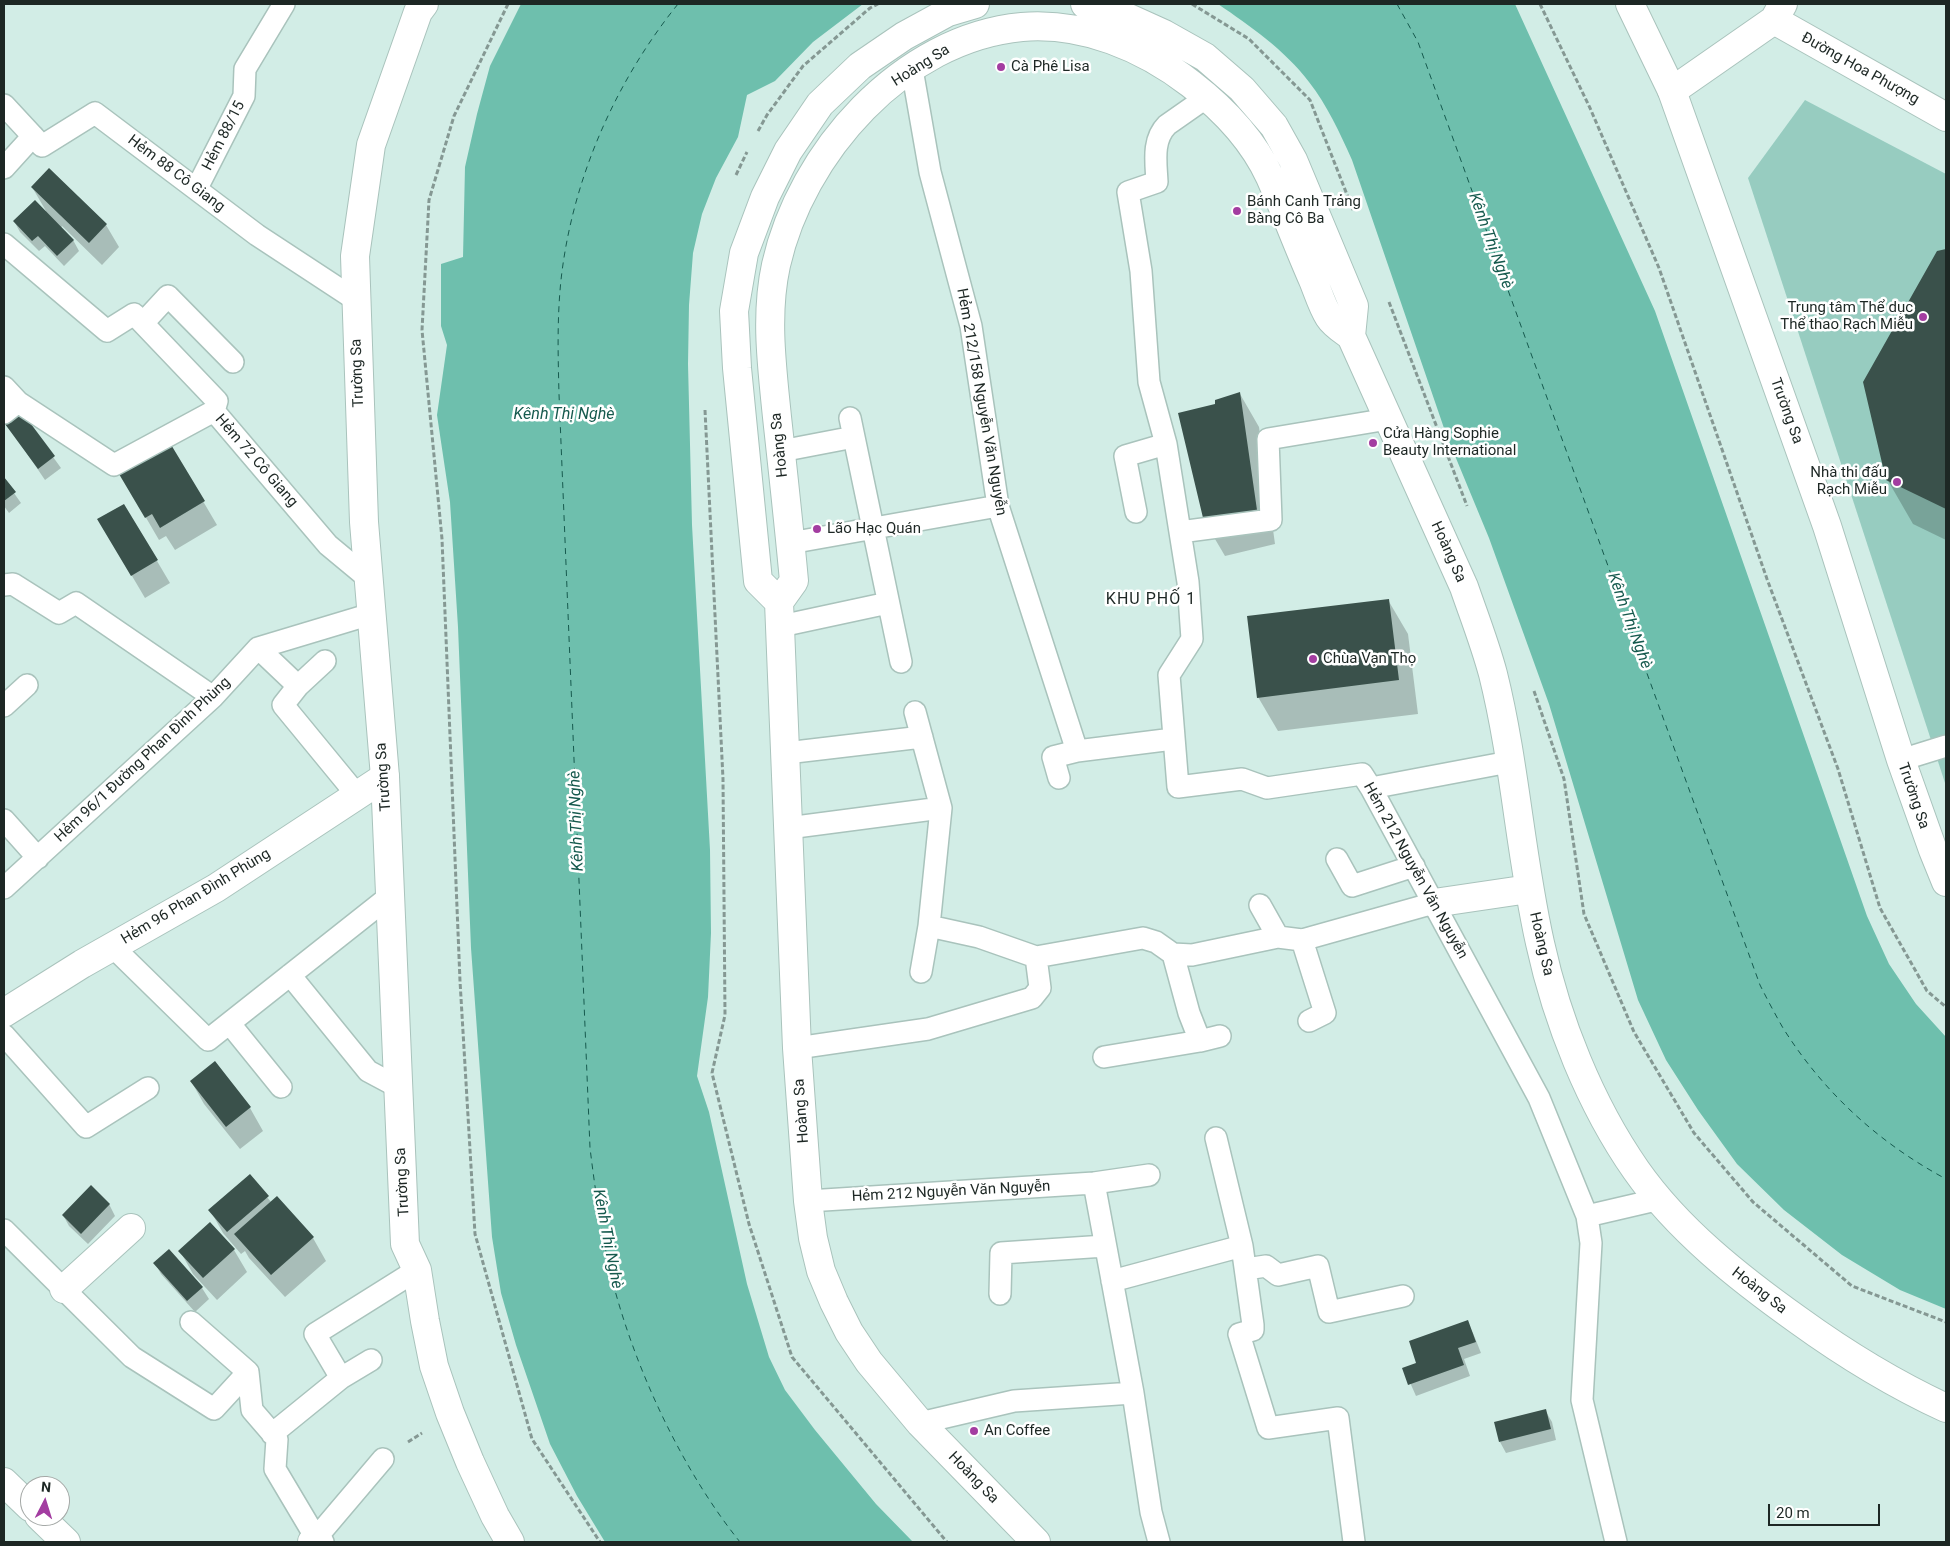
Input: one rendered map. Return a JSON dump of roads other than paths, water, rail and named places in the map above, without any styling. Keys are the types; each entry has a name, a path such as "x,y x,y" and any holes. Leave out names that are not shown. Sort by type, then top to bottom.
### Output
{"street":[{"name":"Trường Sa","path":"424,4 418,12 370,145 355,256 364,522 385,776 405,1244 417,1270 424,1321 434,1366 450,1413 495,1516 510,1542"},
{"path":"780,614 758,581 737,368 734,311 744,254 765,197 788,151 820,104 860,66 904,36 948,12 975,4"},
{"name":"Hoàng Sa","path":"1085,4 1122,14 1164,34 1205,57 1242,88 1274,126 1293,160 1326,235 1354,306 1351,336"},
{"name":"Trường Sa","path":"1630,4 1672,91 1828,526 1900,760 1946,882"},
{"name":"Đường Hoa Phượng","path":"1672,91 1778,12 1946,117"},
{"name":"Hoàng Sa","path":"1036,1542 920,1423 869,1362 849,1332 834,1302 822,1271 813,1238 808,1201 797,1048 780,614 794,581 769,322 775,268 783,237 797,202 814,169 860,112 912,69 935,55 979,36 1021,28 1066,28 1111,39 1133,48 1172,70 1207,97 1236,126 1269,175 1330,319 1351,336 1464,587 1474,614 1493,674 1529,889 1547,972 1591,1093 1620,1147 1637,1172 1683,1225 1712,1252 1776,1305 1828,1342 1878,1373 1946,1408"},
{"path":"1297,244 1326,235"},
{"path":"755,546 790,542"},
{"name":"Hẻm 96 Phan Đình Phùng","path":"4,1013 216,888 385,776"},
{"path":"1434,902 1529,889"},
{"path":"64,1289 130,1228"},
{"path":"4,1482 20,1497"},
{"path":"49,1526 66,1542"}],"lane":[{"name":"Hẻm 88/15","path":"197,188 244,96 245,69 284,4"},
{"name":"Hẻm 212/158 Nguyễn Văn Nguyễn","path":"912,69 930,172 971,326 998,506 1077,751"},
{"name":"Hẻm 212 Nguyễn Văn Nguyễn","path":"1207,97 1161,131 1156,145 1157,182 1128,192 1141,271 1149,382 1166,444 1188,582 1192,639 1169,675 1178,787 1242,779 1267,788 1362,774 1371,788 1539,1098 1587,1216 1591,1243 1582,1400 1616,1542"},
{"path":"4,105 33,136 4,168"},
{"name":"Hẻm 88 Cô Giang","path":"33,136 42,146 94,113 257,234 356,300"},
{"path":"4,244 108,331 134,314 217,401 214,410"},
{"path":"143,323 168,296 233,362"},
{"name":"Hẻm 72 Cô Giang","path":"8,401 114,465 214,410 328,545 369,579"},
{"path":"1180,532 1271,520 1268,439 1388,419"},
{"path":"781,451 852,427 901,662"},
{"path":"1136,512 1125,456 1166,444"},
{"path":"790,542 998,506"},
{"path":"4,585 13,584 59,613 76,603 213,697"},
{"path":"780,614 888,603"},
{"path":"298,686 258,648 371,614"},
{"name":"Hẻm 96/1 Đường Phan Đình Phùng","path":"4,888 213,697 258,648"},
{"path":"325,660 298,686 283,705 357,795"},
{"path":"4,706 27,686"},
{"path":"915,712 941,808 929,926 921,972"},
{"path":"786,753 922,737"},
{"path":"1059,778 1054,757 1077,751 1173,739"},
{"path":"1900,760 1946,746"},
{"path":"1371,788 1509,762"},
{"path":"788,828 941,808"},
{"path":"4,820 38,858"},
{"path":"1338,859 1352,886 1414,866"},
{"path":"113,947 208,1040 390,896"},
{"path":"929,926 979,937 1036,957 1144,938 1156,942 1173,954 1192,955 1278,937 1302,940 1434,902"},
{"path":"1260,905 1278,937"},
{"path":"1302,940 1325,1012 1308,1021"},
{"path":"1104,1057 1210,1038 1189,1013 1173,954"},
{"path":"797,1048 928,1029 1032,998 1040,988 1036,957"},
{"path":"290,976 368,1071 398,1087"},
{"path":"230,1024 281,1087"},
{"path":"4,1035 86,1127 148,1088"},
{"path":"1216,1138 1246,1270 1253,1330 1239,1334 1268,1428 1338,1418 1354,1542"},
{"name":"Hẻm 212 Nguyễn Văn Nguyễn","path":"808,1201 1094,1183 1149,1174"},
{"path":"1094,1183 1133,1393 1150,1512 1159,1542"},
{"path":"1587,1216 1660,1199"},
{"path":"4,1230 132,1357 214,1409 248,1372"},
{"path":"1000,1294 1001,1253 1106,1246"},
{"path":"1112,1281 1242,1246"},
{"path":"1246,1270 1266,1266 1278,1275 1318,1266 1329,1312 1403,1296"},
{"path":"341,1378 315,1334 417,1270"},
{"path":"191,1322 248,1372 252,1410 277,1439 275,1469 317,1541 383,1459"},
{"path":"272,1434 341,1378 371,1360"},
{"path":"920,1423 1014,1401 1133,1393"}],"water":[{"name":"Kênh Thị Nghè","path":"521,4 863,4 813,42 775,81 747,95 738,137 716,178 702,214 693,253 689,305 688,364 692,525 710,850 711,933 708,997 697,1076 709,1112 747,1284 769,1357 785,1390 815,1430 876,1504 913,1542 605,1542 577,1496 550,1444 516,1345 501,1293 492,1237 471,948 458,627 450,502 437,415 447,345 441,326 441,264 463,257 465,167 477,114 490,66"},
{"name":"Kênh Thị Nghè","path":"1218,4 1515,4 1655,311 1867,916 1889,964 1916,1004 1946,1037 1946,1309 1900,1290 1842,1255 1784,1210 1737,1164 1698,1110 1666,1060 1638,1000 1549,704 1489,538 1446,434 1352,160 1327,110 1316,91 1300,70 1266,39"}],"place":[{"name":"Cà Phê Lisa","path":"1001,67"},
{"name":"Bánh Canh Trảng Bàng Cô Ba","path":"1237,211"},
{"name":"Trung tâm Thể dục Thể thao Rạch Miễu","path":"1923,317"},
{"name":"Cửa Hàng Sophie Beauty International","path":"1373,443"},
{"name":"Nhà thi đấu Rạch Miễu","path":"1897,482"},
{"name":"Lão Hạc Quán","path":"817,529"},
{"name":"Chùa Vạn Thọ","path":"1313,659"},
{"name":"An Coffee","path":"974,1431"}],"district":[{"name":"KHU PHỐ 1","path":"1151,600"}]}
